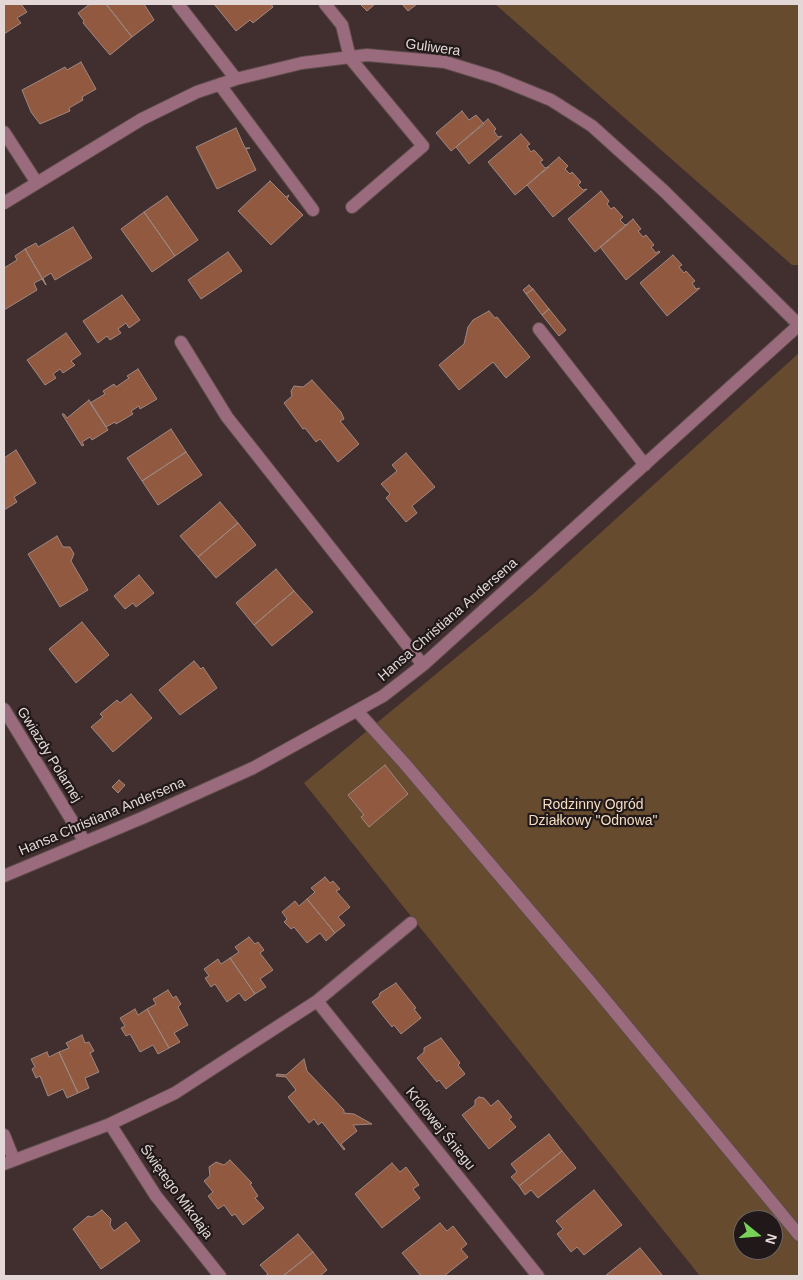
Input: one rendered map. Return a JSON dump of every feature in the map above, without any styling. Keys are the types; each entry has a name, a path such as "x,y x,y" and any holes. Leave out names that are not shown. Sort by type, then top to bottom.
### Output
{"street":[{"path":"178,4 236,79"},
{"path":"324,4 342,25 350,58 423,146 352,207"},
{"name":"Guliwera","path":"4,203 142,119 197,92 220,84 302,63 367,56 445,62 497,78 551,100 592,126 629,158 799,325"},
{"path":"220,84 312,210"},
{"path":"4,132 37,183"},
{"name":"Hansa Christiana Andersena","path":"4,876 253,768 383,696 423,665 799,325"},
{"path":"539,329 645,465"},
{"path":"181,342 227,417 423,665"},
{"name":"Gwiazdy Polarnej","path":"4,709 85,842"},
{"path":"357,711 412,772 591,983 799,1235"},
{"path":"4,1135 9,1162 110,1124 175,1093 317,1001 410,923"},
{"name":"Królowej Śniegu","path":"317,1001 538,1276"},
{"name":"Świętego Mikołaja","path":"110,1124 156,1196 220,1276"}],"green space":[{"path":"495,4 799,4 799,265 792,265"},
{"name":"Rodzinny Ogród Działkowy \"Odnowa\"","path":"799,353 799,1276 700,1276 304,783 533,594"}],"building":[{"path":"4,4 21,4 27,12 17,18 21,23 4,34"},
{"path":"90,4 106,4 132,37 110,55 83,23 84,21 78,13"},
{"path":"106,4 144,4 154,20 132,37"},
{"path":"214,4 271,4 273,7 253,23 250,20 236,31"},
{"path":"360,4 375,4 367,11"},
{"path":"402,4 417,4 408,11"},
{"path":"81,62 96,89 82,97 83,100 69,108 70,111 40,124 31,112 22,90 65,67 67,70"},
{"path":"462,111 469,120 476,115 484,124 451,151 436,133"},
{"path":"488,119 496,129 494,131 498,137 502,136 469,164 456,147"},
{"path":"236,128 245,148 250,148 246,149 256,170 217,189 196,147"},
{"path":"521,134 530,144 527,146 531,152 534,150 543,160 540,162 545,168 549,167 515,195 488,162"},
{"path":"559,157 568,166 565,169 570,174 572,172 581,182 578,185 583,190 587,189 553,217 527,185"},
{"path":"270,181 286,197 289,195 287,199 303,215 271,245 238,211"},
{"path":"601,191 609,201 607,204 611,209 614,207 623,217 620,220 625,225 628,224 595,252 568,219"},
{"path":"167,196 198,240 175,256 144,212"},
{"path":"144,212 175,256 152,272 121,229"},
{"path":"633,219 641,229 638,231 643,237 646,235 654,245 651,247 656,253 660,252 626,280 600,247"},
{"path":"73,227 92,258 55,280 51,273 43,278 46,285 25,249 36,243 38,247"},
{"path":"25,249 46,285 42,279 34,283 37,290 4,310 4,268 17,260 15,256"},
{"path":"228,252 242,271 201,299 188,280"},
{"path":"673,255 682,265 679,267 684,273 686,271 695,281 692,283 696,289 700,288 667,316 640,283"},
{"path":"529,285 533,289 526,294 523,290"},
{"path":"533,289 549,309 542,315 526,294"},
{"path":"122,295 140,320 129,328 126,323 118,329 121,333 110,340 107,336 98,343 83,321"},
{"path":"549,309 566,330 559,336 542,315"},
{"path":"489,311 495,318 497,317 530,357 506,378 493,362 459,390 439,365 464,344 468,327 473,320"},
{"path":"66,333 81,354 71,361 75,365 63,373 60,369 53,374 56,378 45,385 27,360"},
{"path":"138,369 157,399 140,409 139,406 131,411 133,414 116,424 115,422 106,427 90,403 105,394 103,391 114,384 116,387 129,378 127,376"},
{"path":"312,380 341,412 344,419 340,421 359,444 338,462 320,439 316,442 305,428 303,429 284,403 292,396 291,391 294,386 303,387"},
{"path":"89,400 108,430 92,440 90,437 82,442 84,445 82,446 62,414 67,418"},
{"path":"171,429 186,452 142,481 127,458"},
{"path":"16,450 36,483 14,497 17,502 4,510 4,458"},
{"path":"186,452 202,475 158,505 142,481"},
{"path":"406,453 435,487 412,506 417,513 406,522 386,498 390,494 381,484 397,471 392,465"},
{"path":"220,502 238,523 198,557 180,536"},
{"path":"238,523 256,545 216,578 198,557"},
{"path":"57,536 63,547 70,547 74,554 71,561 88,590 60,607 28,554"},
{"path":"276,569 294,591 254,625 236,603"},
{"path":"139,575 154,593 136,607 133,603 125,609 114,596"},
{"path":"294,591 313,612 272,646 254,625"},
{"path":"82,622 109,655 76,683 49,649"},
{"path":"194,661 201,669 203,667 217,688 180,715 159,690"},
{"path":"131,694 152,718 113,752 91,727 103,717 100,714 117,700 120,703"},
{"path":"385,765 408,794 369,827 361,817 364,815 348,795"},
{"path":"119,780 125,785 118,793 112,787"},
{"path":"325,877 330,883 333,881 340,889 336,891 350,907 338,917 345,925 335,933 307,899 315,892 311,888"},
{"path":"307,899 335,933 326,941 320,933 307,943 294,927 291,929 284,922 287,919 282,912 295,901 299,906"},
{"path":"249,937 255,944 258,942 264,950 260,953 273,970 260,979 266,987 255,994 230,958 239,952 235,947"},
{"path":"230,958 255,994 245,1001 239,993 227,1002 215,984 211,987 205,978 209,976 204,969 218,959 221,964"},
{"path":"396,983 416,1008 414,1009 421,1018 401,1034 394,1025 392,1027 372,1002 379,997 380,993"},
{"path":"168,990 173,998 176,996 181,1004 178,1007 188,1025 174,1033 180,1042 169,1048 147,1009 156,1004 153,999"},
{"path":"135,1009 138,1015 147,1009 169,1048 158,1054 153,1045 140,1052 130,1034 126,1036 121,1028 125,1026 120,1018"},
{"path":"82,1035 85,1043 89,1042 94,1051 90,1053 99,1072 85,1078 89,1088 78,1093 59,1052 69,1048 66,1043"},
{"path":"441,1038 460,1063 458,1065 465,1074 446,1089 439,1080 437,1082 417,1058 424,1052 424,1048"},
{"path":"47,1052 49,1057 59,1052 78,1093 67,1098 63,1089 48,1096 40,1076 36,1078 32,1069 35,1067 31,1059"},
{"path":"304,1059 307,1071 344,1110 344,1113 354,1114 372,1124 353,1125 357,1131 341,1144 344,1150 322,1122 318,1125 314,1119 309,1123 288,1097 296,1090 286,1077 276,1076 277,1074 286,1075"},
{"path":"479,1097 484,1098 491,1106 498,1100 512,1117 509,1119 516,1127 489,1149 462,1115 475,1105 475,1100"},
{"path":"549,1134 562,1151 519,1186 511,1177 517,1172 511,1164"},
{"path":"562,1151 576,1168 538,1198 531,1190 525,1195 519,1186"},
{"path":"230,1160 252,1183 250,1184 258,1196 255,1198 264,1208 243,1225 235,1214 232,1216 224,1205 218,1209 208,1196 213,1192 204,1181 210,1176 209,1167 216,1162 224,1165"},
{"path":"392,1163 400,1172 406,1167 419,1185 413,1189 420,1198 382,1228 355,1194"},
{"path":"594,1190 622,1225 584,1255 577,1247 571,1252 557,1234 563,1229 556,1221"},
{"path":"102,1210 111,1219 110,1225 114,1231 126,1222 140,1241 101,1269 73,1229 88,1216 92,1217"},
{"path":"440,1223 447,1231 453,1226 467,1244 461,1249 468,1257 444,1276 421,1276 402,1253"},
{"path":"298,1234 313,1252 283,1276 265,1276 268,1274 260,1265"},
{"path":"640,1248 663,1276 605,1276"},
{"path":"313,1252 327,1270 320,1276 283,1276"}]}
